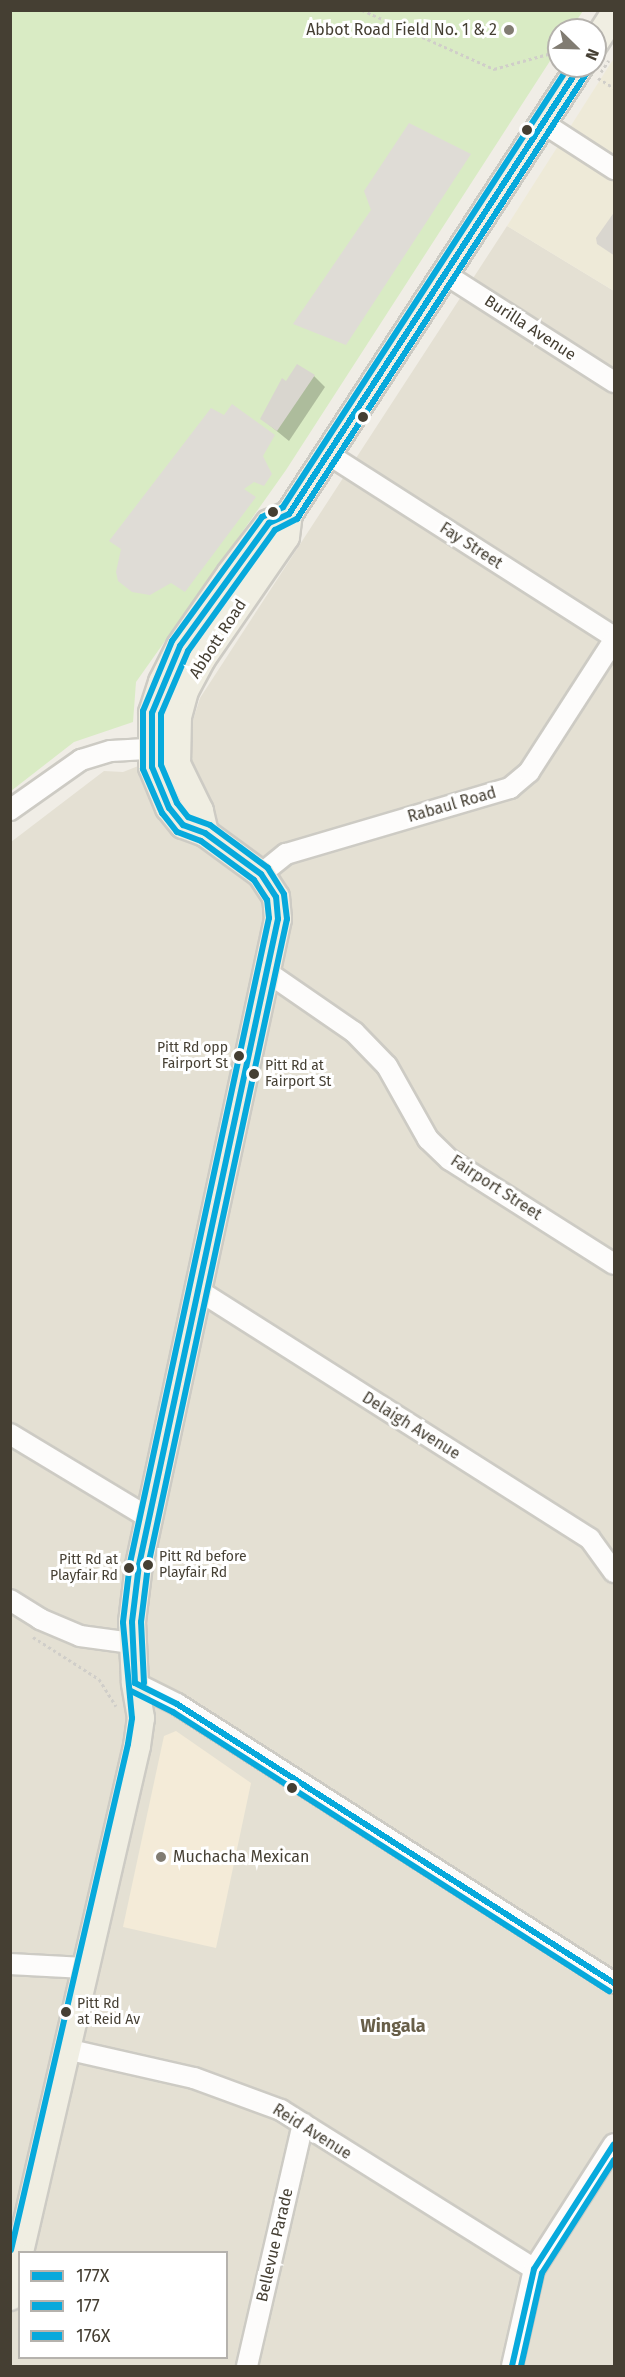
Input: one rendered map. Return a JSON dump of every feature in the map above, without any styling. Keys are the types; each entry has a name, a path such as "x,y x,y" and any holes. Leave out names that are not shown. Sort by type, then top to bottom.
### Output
{"main road":[{"name":"Abbott Road","path":"205,833 200,811 177,764 178,717 185,691 202,659 286,537 290,514 543,123 584,78"},
{"name":"Abbott Road","path":"261,874 205,833 183,825 169,808 152,767 150,747 152,713 162,681 180,646 269,523 290,514"},
{"path":"21,2251 84,1968 137,1746 141,1718 132,1643 134,1598 149,1518 267,972 278,906 261,874"},
{"path":"10,2297 18,2263"}],"street":[{"path":"543,123 615,169"},
{"name":"Burilla Avenue","path":"445,274 615,382"},
{"name":"Fay Street","path":"328,454 615,639"},
{"name":"Rabaul Road","path":"261,874 286,854 510,788 529,772 615,639"},
{"path":"10,810 81,760 111,750 176,748"},
{"name":"Fairport Street","path":"267,972 354,1032 387,1066 428,1139 450,1160 615,1264"},
{"name":"Delaigh Avenue","path":"198,1290 590,1539 615,1572"},
{"path":"10,1434 149,1518"},
{"path":"10,1600 40,1619 80,1636 132,1643"},
{"path":"135,1683 177,1704 615,1983"},
{"path":"10,1964 84,1968"},
{"name":"Reid Avenue","path":"66,2049 194,2078 264,2102 303,2123 408,2193 534,2269"},
{"name":"Bellevue Parade","path":"247,2367 303,2123"},
{"path":"512,2367 534,2269 615,2144"}],"path":[{"path":"363,10 494,69 547,54"},
{"path":"599,78 615,88"},
{"path":"29,1635 99,1679 120,1713"}],"shaded area":[{"path":"614,58 614,291 507,226 601,78 607,78 607,69"},
{"path":"409,123 471,154 346,345 293,324 371,210 364,191"},
{"path":"507,226 614,291 614,2366 11,2366 11,842 104,771 123,772 192,745 193,720 200,698"},
{"path":"232,404 275,435 263,456 272,474 264,486 254,482 244,489 256,497 185,592 171,583 150,595 132,592 118,581 116,572 121,549 109,541 211,408 224,415"},
{"path":"176,1731 251,1783 216,1948 123,1927 164,1736"}],"green space":[{"path":"11,11 583,11 578,18 547,18 547,66 286,470 136,682 133,722 74,742 11,791"}],"building":[{"path":"615,211 615,256 597,244 596,238"},
{"path":"297,364 315,375 277,431 260,419 282,378 286,381"}],"transit line":[{"name":"176X","path":"11,2250 128,1744 132,1718 123,1622 130,1563 269,918 267,900 254,880 201,841 177,832 162,813 143,769 143,711 172,641 262,517 283,507 561,78"},
{"name":"177X","path":"135,1683 132,1622 139,1565 278,919 276,897 261,874 205,833 183,825 169,808 152,767 152,713 180,646 269,523 289,514 572,78"},
{"name":"177","path":"144,1683 141,1622 148,1566 287,919 284,894 268,868 210,825 188,817 177,803 161,765 161,714 188,651 275,530 297,519 583,78"},
{"name":"177X","path":"135,1683 177,1704 614,1983"},
{"name":"177","path":"131,1691 173,1712 609,1991"},
{"name":"177X","path":"512,2366 534,2269 614,2144"},
{"name":"177","path":"521,2366 542,2273 614,2160"}],"place":[{"name":"Abbot Road Field No. 1 & 2","path":"509,30"},
{"name":"Pitt Rd opp Fairport St","path":"239,1056"},
{"name":"Pitt Rd at Fairport St","path":"254,1074"},
{"name":"Pitt Rd before Playfair Rd","path":"148,1565"},
{"name":"Pitt Rd at Playfair Rd","path":"129,1568"},
{"name":"Muchacha Mexican","path":"161,1857"},
{"name":"Pitt Rd at Reid Av","path":"66,2012"}],"district":[{"name":"Wingala","path":"393,2026"}]}
